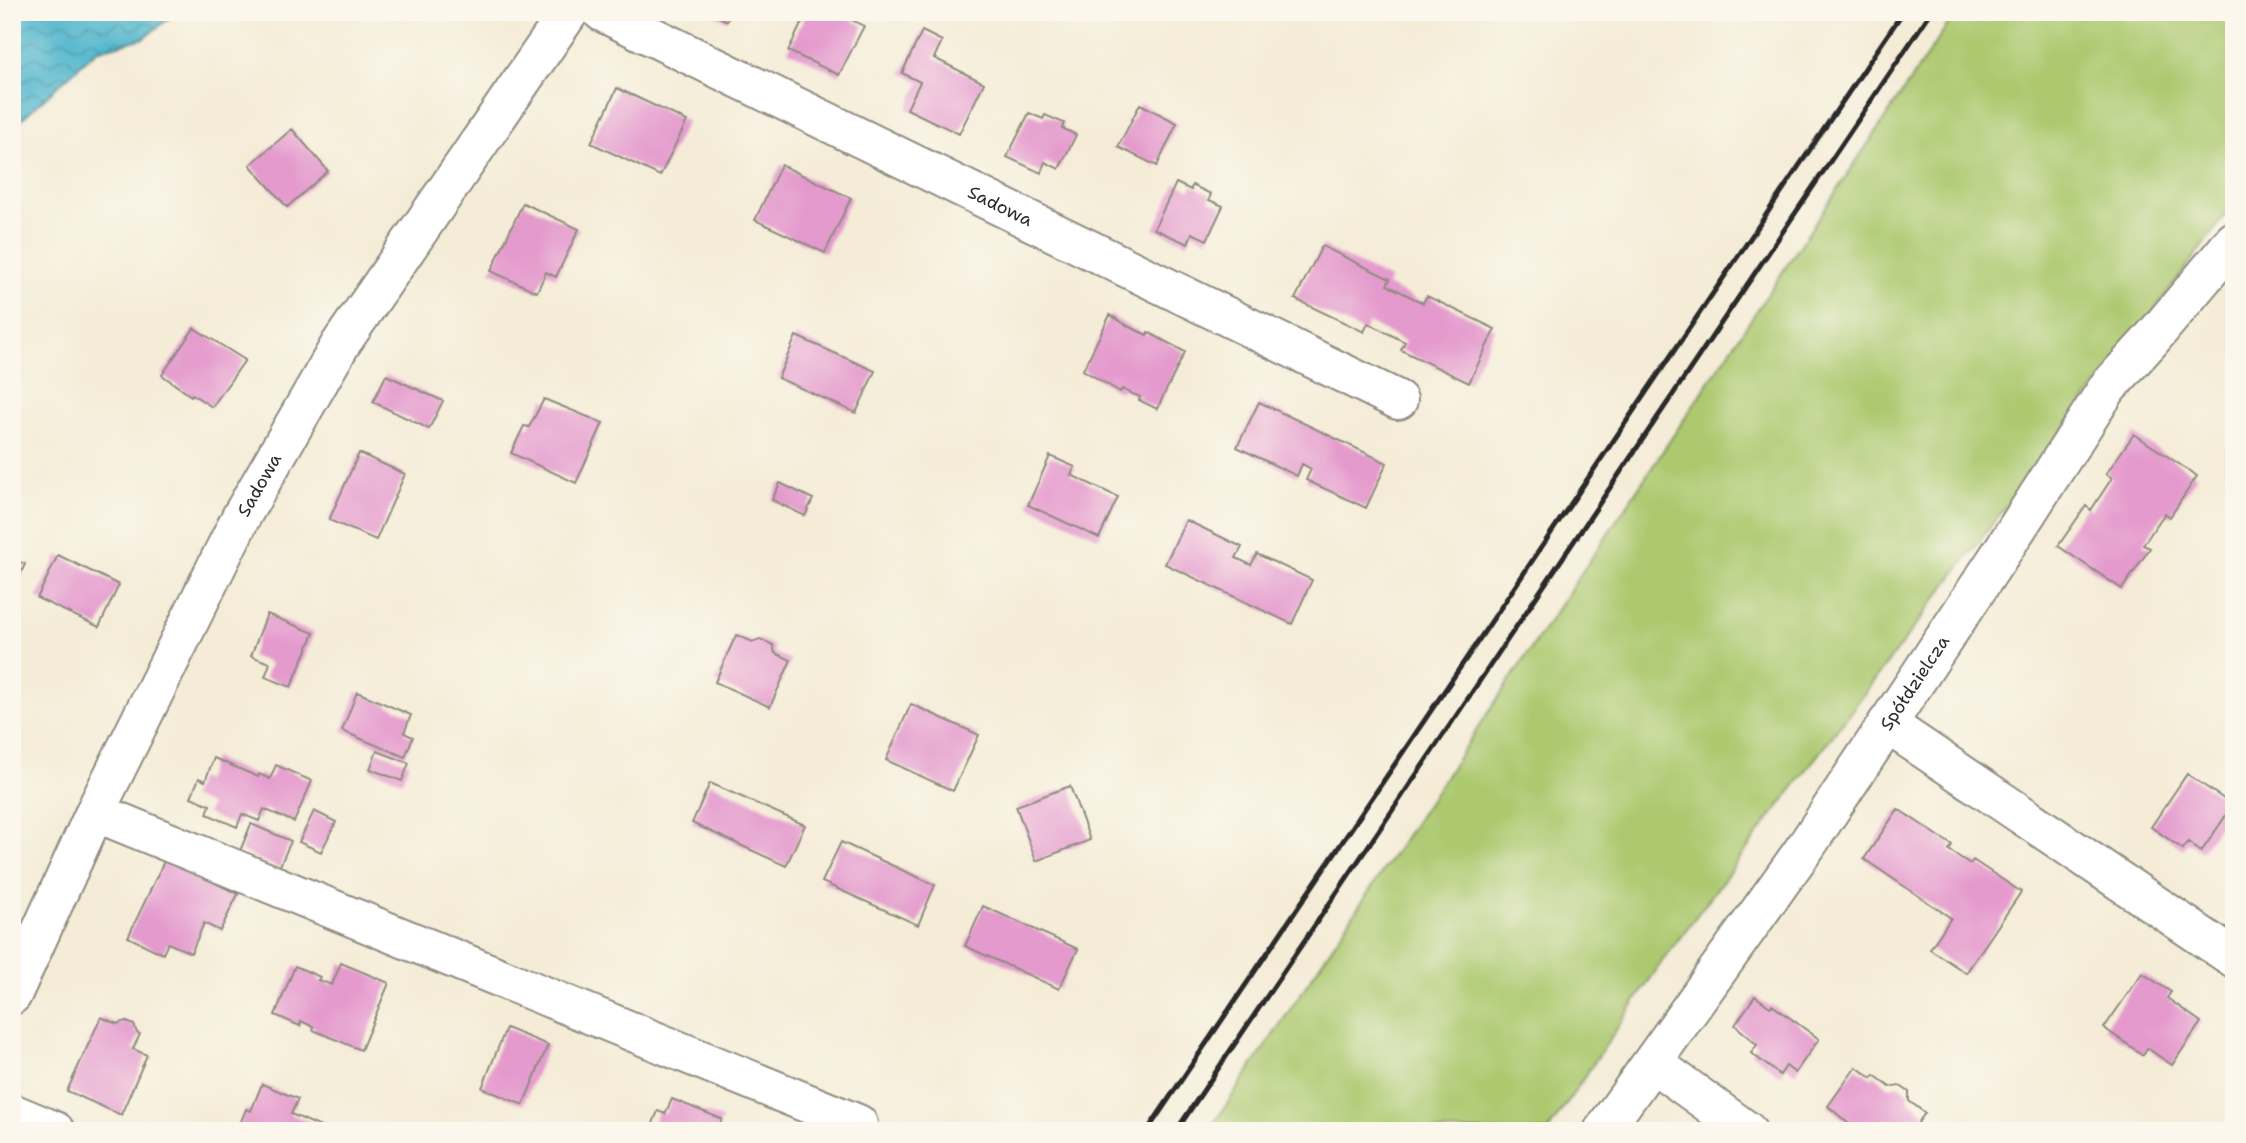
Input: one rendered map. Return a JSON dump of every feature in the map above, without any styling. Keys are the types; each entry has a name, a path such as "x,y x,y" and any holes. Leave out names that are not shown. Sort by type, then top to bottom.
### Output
{"street":[{"name":"Sadowa","path":"12,995 95,812 241,517 340,345 569,12"},
{"name":"Sadowa","path":"602,12 1398,400"},
{"name":"Spółdzielcza","path":"1603,1131 1807,845 2108,387 2234,241"},
{"path":"1887,724 2234,958"},
{"path":"95,812 858,1124"},
{"path":"1653,1063 1747,1131"},
{"path":"12,1113 55,1131"}],"green space":[{"path":"1956,12 2234,12 2234,204 1663,960 1548,1131 1209,1131"}],"water":[{"path":"12,12 177,12 144,38 96,51 12,128"}],"building":[{"path":"710,12 731,12 727,21"},
{"path":"807,12 836,12 864,26 839,75 788,51"},
{"path":"922,31 942,41 934,58 984,83 959,134 907,109 920,82 902,73"},
{"path":"617,88 687,121 660,176 591,143"},
{"path":"1140,104 1177,123 1157,166 1118,147"},
{"path":"1029,113 1043,119 1045,115 1064,123 1062,128 1076,135 1059,169 1045,162 1041,173 1007,157"},
{"path":"292,129 328,171 287,207 250,165"},
{"path":"781,165 851,198 825,253 755,220"},
{"path":"1176,183 1191,190 1192,185 1211,194 1209,200 1223,206 1207,240 1192,233 1188,244 1154,229"},
{"path":"523,203 579,229 556,277 546,272 537,292 491,271"},
{"path":"1322,246 1390,279 1387,285 1423,303 1427,296 1495,329 1469,383 1401,350 1405,342 1368,323 1364,332 1295,299"},
{"path":"1110,315 1185,352 1157,409 1139,400 1140,397 1122,389 1120,392 1083,370"},
{"path":"194,328 245,360 212,407 162,375"},
{"path":"796,336 875,371 856,413 778,378"},
{"path":"386,375 443,401 429,429 373,402"},
{"path":"544,399 603,423 576,483 511,453 524,426 529,427"},
{"path":"1259,402 1387,463 1366,508 1306,480 1311,469 1302,464 1297,476 1237,447"},
{"path":"2134,434 2197,476 2170,517 2165,513 2143,545 2150,548 2122,589 2058,546 2086,506 2091,510 2112,478 2106,474"},
{"path":"359,453 405,474 376,540 329,520"},
{"path":"1050,456 1075,467 1071,475 1118,497 1099,538 1028,505"},
{"path":"780,483 813,499 805,516 772,500"},
{"path":"1186,520 1242,547 1236,558 1251,565 1257,554 1312,580 1292,624 1165,564"},
{"path":"58,555 119,585 99,627 37,598"},
{"path":"12,559 25,564 12,593"},
{"path":"267,614 314,633 291,687 265,677 270,663 251,656"},
{"path":"736,635 753,642 760,639 773,645 775,653 791,660 770,707 715,682"},
{"path":"357,692 411,715 404,733 413,737 405,757 342,731"},
{"path":"911,704 979,735 953,791 886,760"},
{"path":"377,751 409,763 402,781 370,769"},
{"path":"214,758 258,777 259,774 270,779 276,765 312,781 294,822 264,809 259,821 242,814 237,827 207,814 210,805 191,797 199,778 205,781"},
{"path":"2187,774 2233,805 2201,852 2188,842 2183,849 2151,827"},
{"path":"710,783 805,825 786,866 692,823"},
{"path":"1070,786 1090,840 1036,861 1016,806"},
{"path":"1898,809 1952,845 1949,850 1970,864 1973,860 2021,892 1966,973 1930,949 1951,918 1864,859"},
{"path":"314,811 336,822 321,852 299,842"},
{"path":"251,824 291,841 279,868 240,851"},
{"path":"841,842 935,885 918,925 822,882"},
{"path":"167,855 199,875 238,894 220,931 204,923 191,953 168,943 163,954 128,937"},
{"path":"983,906 1078,949 1059,989 965,946"},
{"path":"341,963 389,983 361,1050 313,1030 314,1027 301,1021 300,1026 275,1015 295,966 332,985"},
{"path":"2142,973 2171,992 2167,998 2201,1022 2172,1065 2147,1048 2143,1055 2104,1028"},
{"path":"1755,996 1819,1039 1795,1073 1786,1066 1780,1075 1751,1053 1757,1045 1735,1025"},
{"path":"101,1017 117,1024 125,1021 134,1025 140,1034 133,1049 147,1055 121,1115 67,1091"},
{"path":"506,1028 548,1045 523,1105 482,1088"},
{"path":"1856,1067 1872,1078 1874,1075 1890,1087 1899,1085 1909,1092 1909,1101 1925,1113 1912,1131 1857,1131 1828,1106"},
{"path":"262,1084 298,1099 291,1114 321,1127 320,1131 237,1131 246,1109 251,1111"},
{"path":"672,1099 722,1119 717,1131 650,1131 658,1111 665,1114"}],"railway":[{"path":"1147,1131 1903,12"},
{"path":"1176,1131 1931,12"}]}
